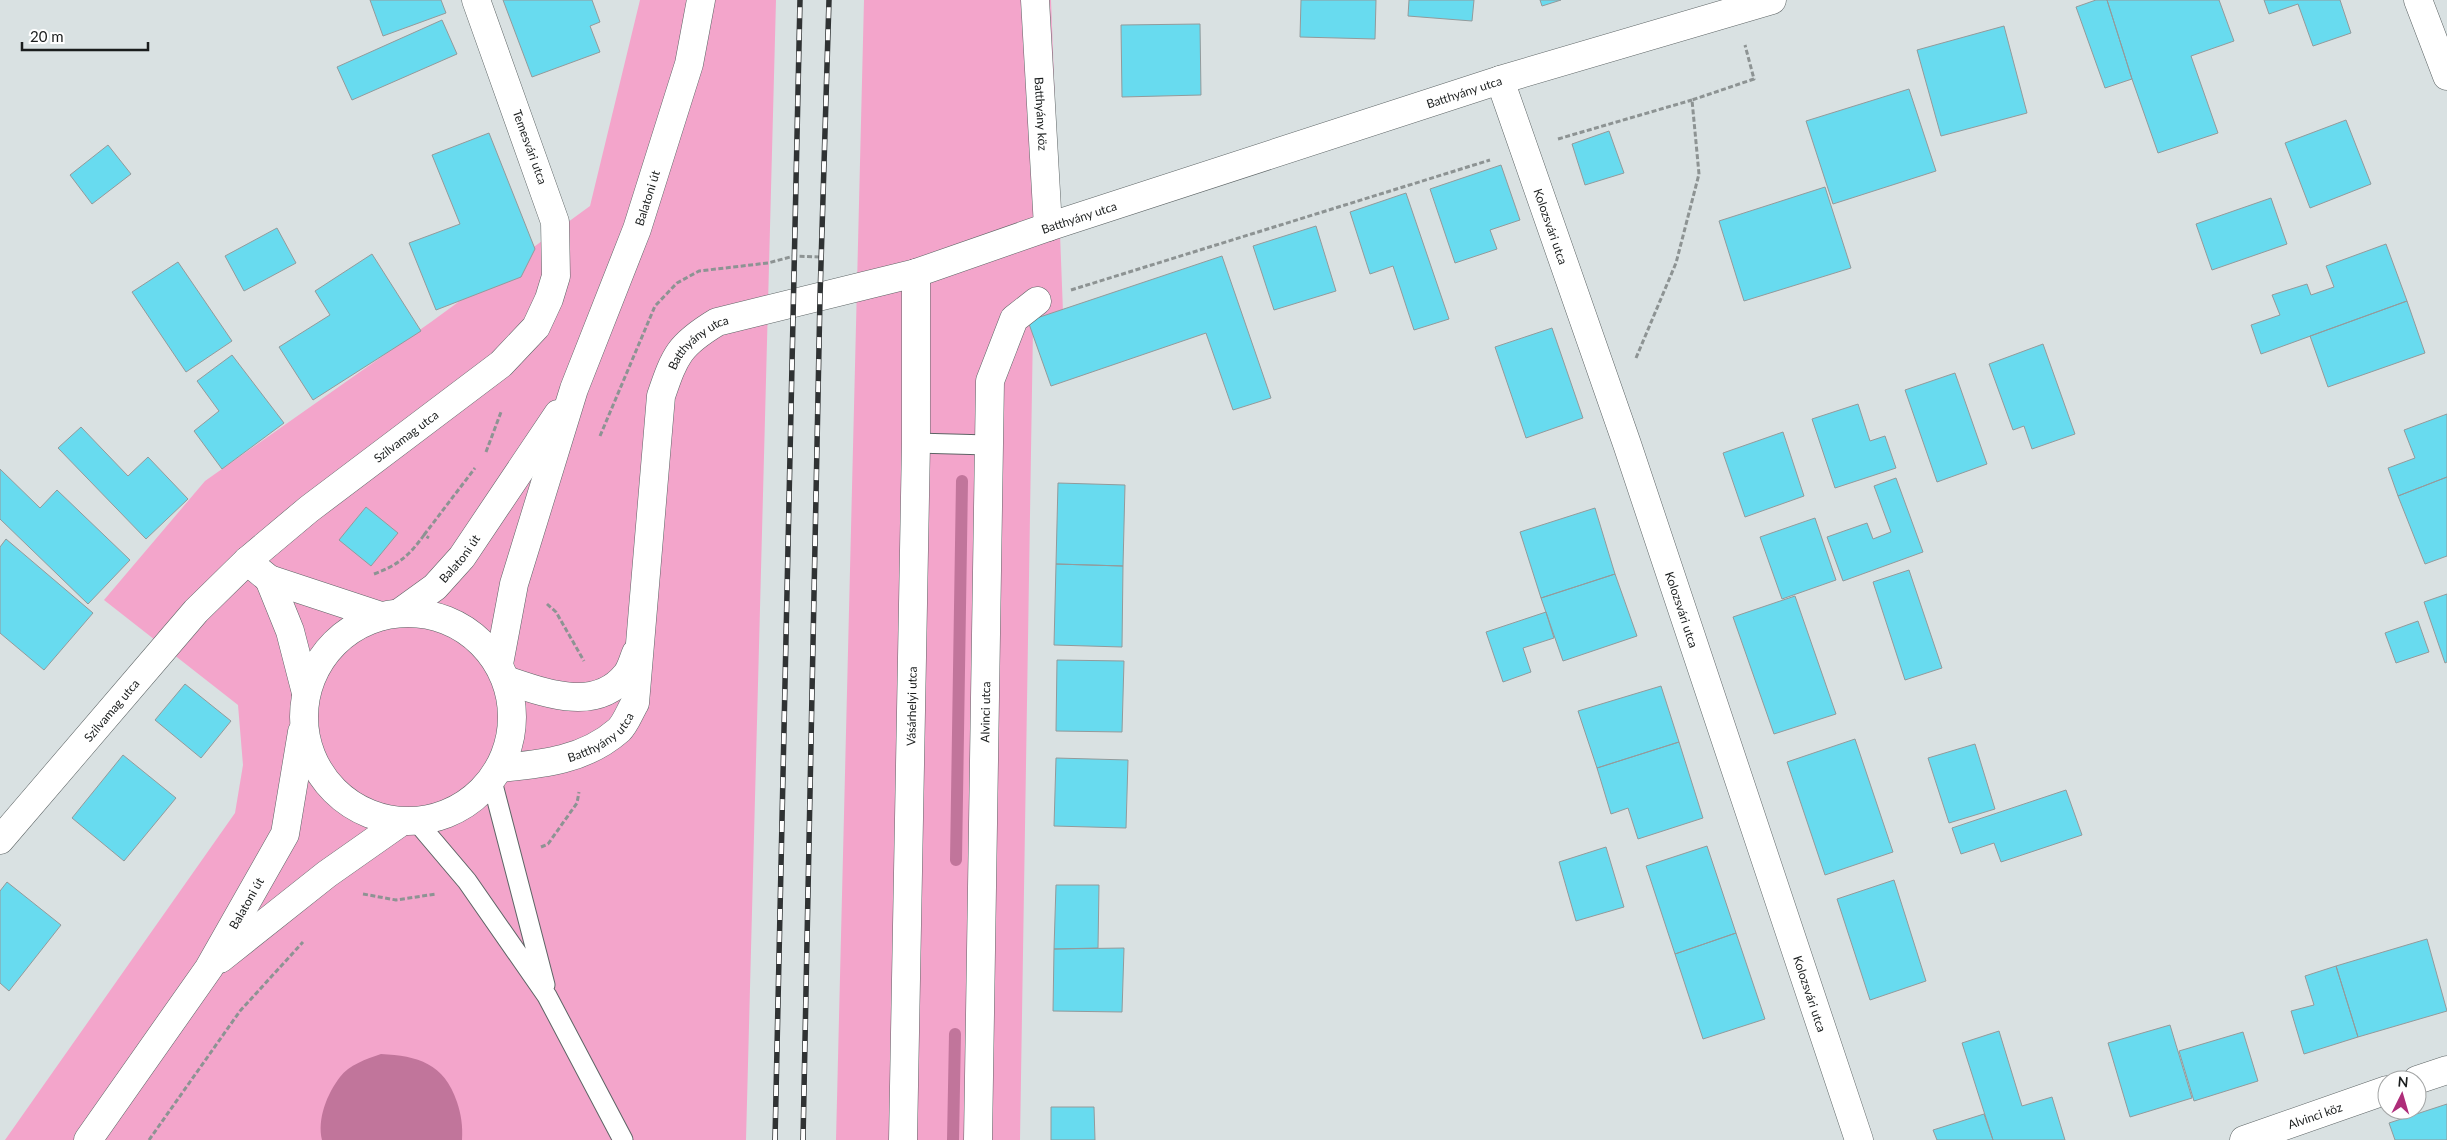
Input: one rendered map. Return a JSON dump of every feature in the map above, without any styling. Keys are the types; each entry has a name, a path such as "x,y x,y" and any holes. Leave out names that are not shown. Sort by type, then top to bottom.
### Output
{"street":[{"name":"Temesvári utca","path":"476,0 555,222 556,276 549,299"},
{"name":"Balatoni út","path":"502,672 514,584 574,390 637,229 689,64 701,0"},
{"name":"Batthyány köz","path":"1035,0 1048,227"},
{"name":"Batthyány utca","path":"496,775 586,752 620,729 635,703 638,647 661,396 673,360 693,336 716,322 916,273 1048,227 1500,80 1772,0"},
{"path":"2418,0 2447,76"},
{"name":"Kolozsvári utca","path":"1500,80 1615,409 1859,1140"},
{"name":"Vásárhelyi utca","path":"903,1140 916,443 916,273"},
{"name":"Szilvamag utca","path":"0,840 196,611 247,561 308,510 504,361 536,327 549,299"},
{"name":"Alvinci utca","path":"978,1140 990,381 1014,319 1037,301"},
{"name":"Balatoni út","path":"390,615 434,587 462,557 574,390"},
{"path":"247,561 269,579 325,598 390,615 428,614 456,624 480,641 502,672 512,702 513,725 509,747 496,775 471,802 446,815 409,822 372,816 345,800 323,778 309,751 304,721 306,693 316,667 333,644 355,627 390,615"},
{"path":"269,579 290,631 306,693"},
{"name":"Batthyány utca","path":"502,672 546,693 591,697 611,690 627,674 638,647"},
{"name":"Balatoni út","path":"88,1140 209,968 285,834 304,721"},
{"name":"Balatoni út","path":"209,968 327,874 409,822"},
{"path":"2427,1077 2447,1070"},
{"name":"Alvinci köz","path":"2244,1140 2377,1093"}],"lane":[{"path":"916,443 988,445"},
{"path":"496,775 513,859 547,996"},
{"path":"409,822 468,881 547,996 623,1140"}],"path":[{"path":"1037,301 1525,149 1692,100 1754,78 1735,10"},
{"path":"1615,409 1676,263 1699,174 1692,100"},
{"path":"598,440 655,306 677,284 699,271 768,262 794,256 831,257"},
{"path":"485,454 505,398 508,378 504,361"},
{"path":"325,598 344,578 370,576 396,566 413,551 480,461"},
{"path":"424,535 462,557"},
{"path":"545,602 556,612 592,675 591,697"},
{"path":"513,859 548,844 577,803 586,752"},
{"path":"359,894 396,900 445,893 468,881"},
{"path":"148,1140 240,1012 304,941"}],"shaded area":[{"path":"640,0 776,0 746,1140 5,1140 235,813 243,765 238,705 104,600 205,481 431,322 590,206"},
{"path":"864,0 1051,0 1063,312 1033,327 1020,1140 836,1140"},
{"path":"381,1054 418,1060 437,1070 445,1078 452,1089 461,1116 462,1140 322,1140 322,1115 327,1099 335,1084 353,1066"}],"building":[{"path":"370,0 441,0 446,13 383,36"},
{"path":"503,0 592,0 600,22 590,26 600,52 532,77"},
{"path":"1301,0 1376,0 1375,39 1300,37"},
{"path":"1409,0 1474,0 1472,21 1408,16"},
{"path":"1540,0 1561,0 1542,6"},
{"path":"2096,0 2107,0 2132,79 2105,88 2076,7"},
{"path":"2107,0 2219,0 2234,41 2191,56 2218,133 2158,153"},
{"path":"2264,0 2340,0 2351,33 2313,46 2298,4 2269,14"},
{"path":"442,20 457,54 352,100 337,67"},
{"path":"1200,24 1201,95 1122,97 1121,25"},
{"path":"2004,26 2027,113 1941,136 1917,50"},
{"path":"1909,89 1936,171 1833,204 1806,121"},
{"path":"2346,120 2371,184 2310,208 2285,143"},
{"path":"1609,131 1624,173 1585,185 1572,144"},
{"path":"489,133 535,249 521,277 436,310 409,243 460,224 432,155"},
{"path":"108,145 131,174 92,204 70,175"},
{"path":"1501,165 1520,220 1490,230 1497,249 1455,263 1430,189"},
{"path":"1825,187 1851,268 1744,301 1719,221"},
{"path":"1406,193 1449,319 1414,330 1393,266 1370,274 1350,212"},
{"path":"2271,198 2287,244 2212,270 2196,224"},
{"path":"1316,226 1336,291 1274,310 1253,246"},
{"path":"277,228 296,263 244,291 225,256"},
{"path":"2386,244 2407,301 2261,354 2251,325 2280,315 2272,295 2307,284 2311,295 2334,287 2326,266"},
{"path":"372,254 421,331 313,400 279,347 330,315 315,291"},
{"path":"1222,256 1271,398 1233,410 1206,333 1051,386 1028,321"},
{"path":"178,262 232,341 186,372 132,292"},
{"path":"2407,301 2425,353 2328,387 2310,336"},
{"path":"1552,328 1583,418 1526,438 1495,347"},
{"path":"2043,344 2075,434 2032,449 2024,426 2013,430 1989,364"},
{"path":"232,355 284,423 222,469 194,431 219,411 197,381"},
{"path":"1955,373 1987,464 1937,482 1905,390"},
{"path":"1858,404 1870,441 1885,436 1896,468 1835,488 1812,419"},
{"path":"2447,414 2447,477 2398,496 2388,468 2415,458 2404,430"},
{"path":"81,427 128,476 148,457 188,499 146,539 58,448"},
{"path":"1783,432 1804,496 1745,517 1723,453"},
{"path":"0,469 40,508 57,490 130,560 88,604 0,519"},
{"path":"2447,477 2447,556 2425,564 2398,496"},
{"path":"1896,478 1923,552 1843,581 1827,537 1867,523 1873,539 1891,532 1874,486"},
{"path":"1058,483 1125,485 1123,566 1056,564"},
{"path":"366,507 398,533 371,566 339,540"},
{"path":"1595,508 1615,574 1541,598 1520,532"},
{"path":"1815,518 1836,580 1782,599 1760,537"},
{"path":"6,539 93,613 44,670 0,633 0,547"},
{"path":"1056,564 1123,566 1122,647 1054,645"},
{"path":"1909,570 1942,668 1905,680 1873,582"},
{"path":"1615,574 1637,636 1563,661 1541,598"},
{"path":"2447,594 2447,662 2445,663 2424,602"},
{"path":"1795,596 1836,714 1774,734 1733,617"},
{"path":"1546,612 1554,638 1523,648 1531,672 1503,682 1486,632"},
{"path":"2418,621 2429,652 2396,663 2385,633"},
{"path":"1057,660 1124,661 1122,732 1056,731"},
{"path":"185,684 231,721 201,758 155,720"},
{"path":"1661,686 1679,742 1597,768 1578,711"},
{"path":"1855,739 1893,852 1825,875 1787,762"},
{"path":"1679,742 1703,818 1638,839 1628,808 1611,814 1597,768"},
{"path":"1975,744 1995,809 1949,823 1928,758"},
{"path":"123,755 176,798 124,861 72,818"},
{"path":"1056,758 1128,760 1126,828 1054,826"},
{"path":"2066,790 2082,835 2001,862 1994,843 1961,854 1952,828"},
{"path":"1707,846 1736,933 1675,954 1646,866"},
{"path":"1606,847 1624,907 1576,921 1559,862"},
{"path":"1894,880 1926,981 1870,1000 1837,899"},
{"path":"7,882 61,925 9,991 0,983 0,891"},
{"path":"1056,885 1099,885 1098,948 1054,949"},
{"path":"1736,933 1765,1019 1703,1039 1675,954"},
{"path":"2427,939 2447,1011 2358,1037 2336,966"},
{"path":"1124,948 1122,1012 1053,1011 1054,949"},
{"path":"2336,966 2358,1037 2304,1054 2291,1011 2314,1005 2305,976"},
{"path":"2170,1025 2192,1098 2130,1117 2108,1043"},
{"path":"1999,1031 2022,1106 2052,1097 2065,1140 1993,1140 1962,1043"},
{"path":"2243,1032 2258,1081 2194,1101 2179,1051"},
{"path":"2447,1104 2447,1140 2395,1140 2389,1123 2398,1120 2427,1120 2427,1111"},
{"path":"1051,1107 1094,1107 1095,1140 1051,1140"},
{"path":"1984,1114 1993,1140 1937,1140 1933,1130"}],"waterway":[{"path":"956,860 962,481"},
{"path":"953,1140 955,1034"}],"railway":[{"path":"775,1140 800,0"},
{"path":"803,1140 820,297 829,0"}]}
